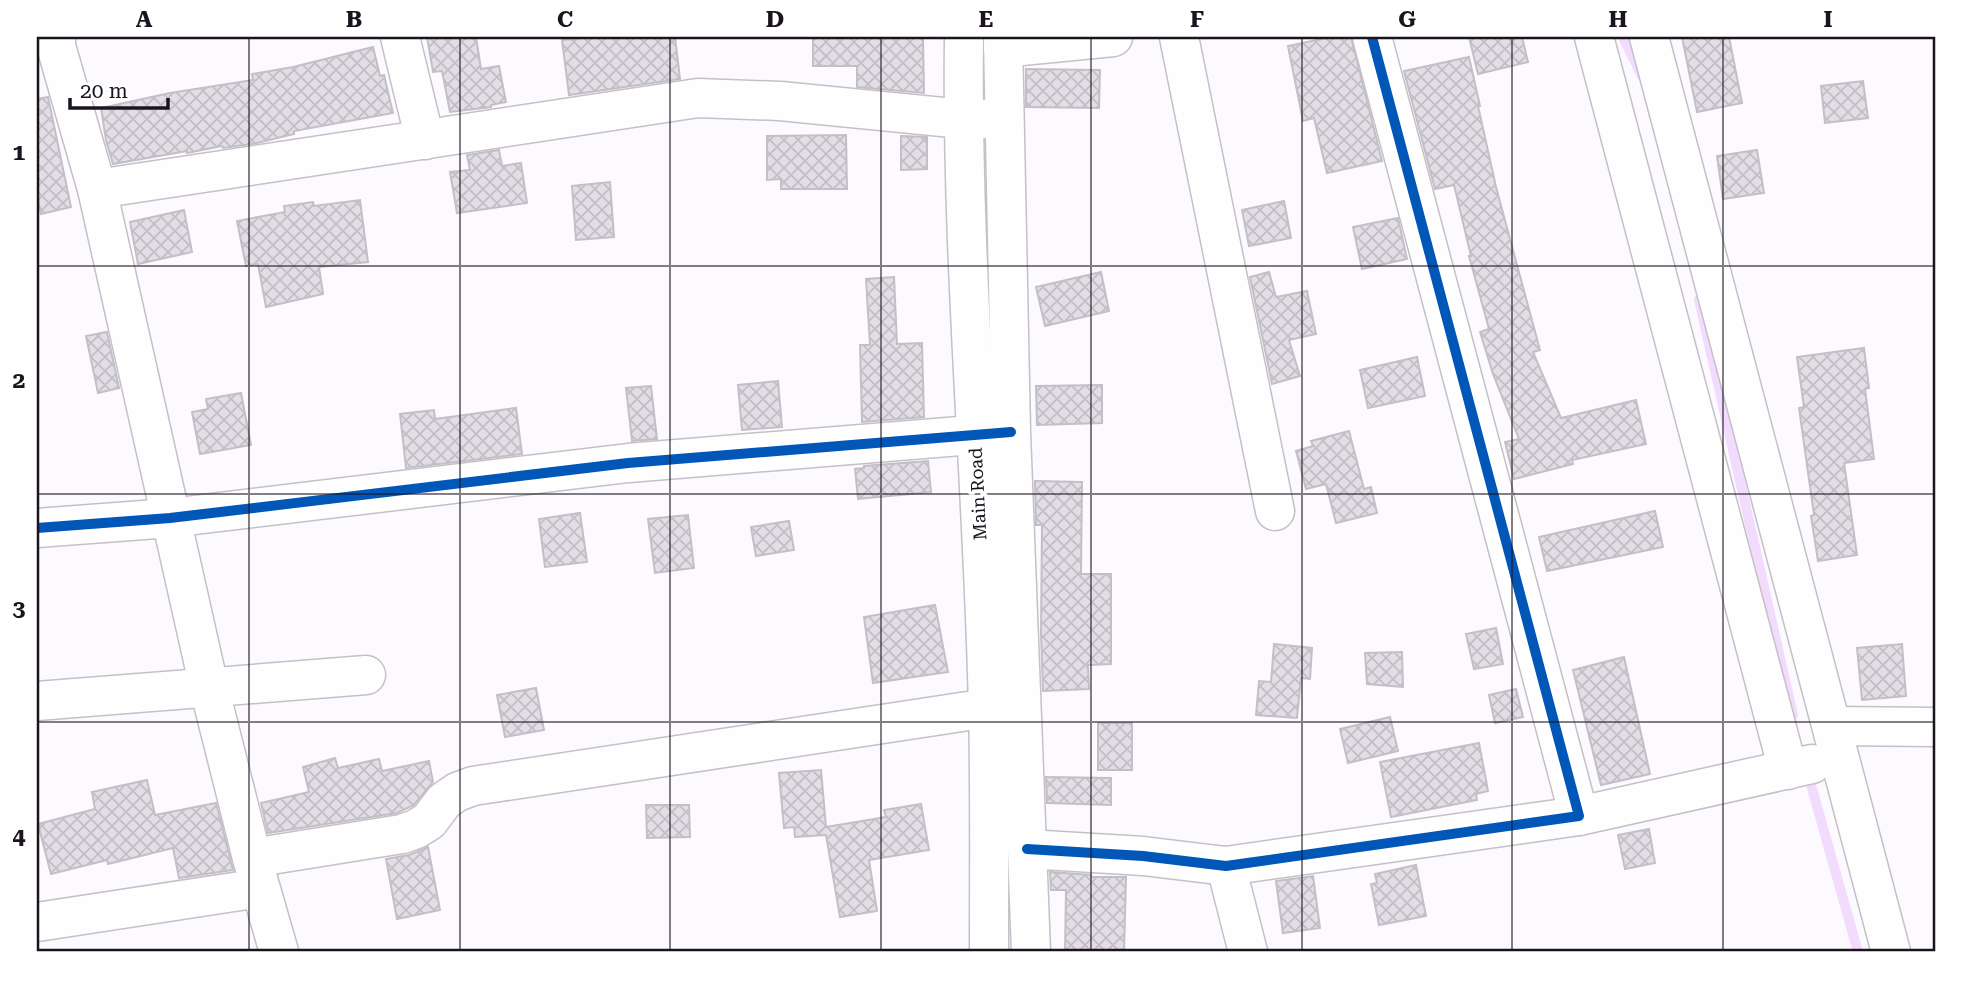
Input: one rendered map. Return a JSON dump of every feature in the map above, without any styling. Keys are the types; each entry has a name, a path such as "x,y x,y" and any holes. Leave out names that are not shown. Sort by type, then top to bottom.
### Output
{"street":[{"path":"56,37 56,46 97,189 209,687 279,952"},
{"path":"400,37 425,140"},
{"name":"Main Road","path":"964,37 963,119 993,434 1027,849 1031,952"},
{"path":"1003,43 1112,37"},
{"path":"1179,37 1275,510"},
{"path":"1372,37 1579,816"},
{"path":"1594,37 1816,757 1891,952"},
{"path":"1649,37 1816,757"},
{"name":"Main Road","path":"989,952 988,708 1003,43"},
{"path":"97,189 698,98 780,101 963,119 1003,119"},
{"path":"37,528 170,518 628,463 993,434"},
{"path":"37,701 366,675"},
{"path":"37,922 256,873 402,834 429,821 444,801 473,786 988,708"},
{"path":"1027,849 1143,856 1226,866 1579,816 1935,727"},
{"path":"1226,866 1248,952"}],"building":[{"path":"427,37 476,37 481,69 499,66 506,102 491,107 450,112 442,71 433,72"},
{"path":"591,37 675,37 680,79 569,95 562,40"},
{"path":"813,37 923,37 924,93 857,87 857,66 813,66"},
{"path":"1331,37 1351,37 1382,161 1327,173 1314,118 1303,121 1288,46"},
{"path":"1469,37 1522,37 1528,62 1478,74"},
{"path":"1682,37 1729,37 1742,103 1697,112"},
{"path":"373,47 380,76 384,75 393,113 294,131 294,134 257,143 187,151 113,164 101,108 170,93 253,80 252,74"},
{"path":"1469,57 1496,187 1540,350 1533,352 1561,418 1636,400 1646,444 1572,460 1573,464 1514,479 1505,442 1519,439 1493,374 1480,332 1489,329 1469,256 1454,185 1435,189 1404,71"},
{"path":"1026,69 1100,70 1099,108 1026,107"},
{"path":"1863,81 1868,118 1825,123 1821,86"},
{"path":"48,97 71,207 41,214 37,196 37,99"},
{"path":"846,135 847,189 781,189 781,179 767,180 767,136"},
{"path":"901,136 927,137 927,169 901,170"},
{"path":"499,150 502,166 521,163 527,203 457,213 450,172 470,170 467,155"},
{"path":"1757,150 1764,193 1723,199 1717,156"},
{"path":"610,182 614,237 576,240 572,186"},
{"path":"360,200 368,262 319,267 323,294 266,307 258,264 246,266 237,221 285,212 284,206 313,202 314,206"},
{"path":"1284,201 1291,238 1249,246 1242,210"},
{"path":"184,210 192,252 138,264 130,222"},
{"path":"1398,218 1407,259 1362,269 1353,227"},
{"path":"1101,272 1109,311 1045,326 1036,287"},
{"path":"1269,272 1276,297 1307,291 1316,334 1289,340 1300,376 1272,384 1250,277"},
{"path":"894,277 897,344 922,343 924,417 862,422 860,345 870,345 866,279"},
{"path":"107,332 119,388 98,393 86,336"},
{"path":"1864,348 1869,388 1865,389 1874,459 1844,463 1857,555 1818,561 1799,408 1804,407 1797,357"},
{"path":"1417,357 1425,396 1368,408 1360,370"},
{"path":"778,381 782,427 742,430 738,385"},
{"path":"1102,385 1102,423 1037,425 1036,386"},
{"path":"651,386 657,439 632,441 626,388"},
{"path":"241,393 251,445 200,454 192,412 208,409 206,399"},
{"path":"516,408 522,454 406,468 400,414 434,410 435,419"},
{"path":"1349,431 1364,489 1371,487 1377,513 1336,523 1326,484 1306,489 1296,451 1313,446 1311,441"},
{"path":"928,461 931,492 858,499 855,469"},
{"path":"1035,481 1082,482 1081,574 1111,574 1111,664 1088,665 1089,689 1043,691 1042,525 1036,525"},
{"path":"1655,511 1663,547 1547,571 1539,537"},
{"path":"580,513 587,562 545,567 539,519"},
{"path":"688,515 694,568 655,573 648,519"},
{"path":"789,521 794,550 756,556 751,527"},
{"path":"935,605 948,672 873,683 864,617"},
{"path":"1496,628 1503,664 1474,669 1466,634"},
{"path":"1274,644 1312,648 1310,679 1301,678 1297,718 1256,715 1259,681 1271,682"},
{"path":"1902,644 1906,696 1862,700 1857,648"},
{"path":"1402,652 1403,687 1367,684 1365,653"},
{"path":"1624,657 1650,774 1601,785 1573,670"},
{"path":"536,688 544,730 505,737 497,695"},
{"path":"1516,689 1523,717 1495,723 1489,695"},
{"path":"1390,717 1398,751 1348,763 1340,729"},
{"path":"1098,723 1132,723 1132,770 1098,770"},
{"path":"1479,743 1488,791 1476,794 1477,800 1391,817 1380,762"},
{"path":"335,758 338,768 379,759 382,771 429,761 433,782 414,805 397,813 268,833 261,803 309,792 303,767"},
{"path":"821,770 826,827 886,817 884,810 921,804 929,850 869,860 877,911 840,917 826,835 795,837 794,827 784,828 779,773"},
{"path":"1046,777 1111,778 1111,805 1047,803"},
{"path":"147,780 155,815 216,803 233,870 179,878 173,848 108,864 107,860 51,874 38,824 95,809 92,792"},
{"path":"646,805 689,805 690,837 647,838"},
{"path":"1649,829 1655,863 1625,869 1618,835"},
{"path":"428,847 440,910 397,919 386,859 409,855"},
{"path":"1416,865 1426,916 1379,925 1371,884 1377,883 1375,874"},
{"path":"1050,872 1091,877 1126,877 1124,952 1065,952 1066,890 1051,890"},
{"path":"1313,876 1320,928 1283,933 1276,881"}],"waterway":[{"path":"1623,37 1642,76"},
{"path":"1699,300 1793,715"},
{"path":"1808,774 1858,952"}],"cycle path":[{"path":"1027,849 1143,856 1226,866 1579,816 1372,37"},
{"path":"37,528 170,518 628,463 1011,432"}]}
